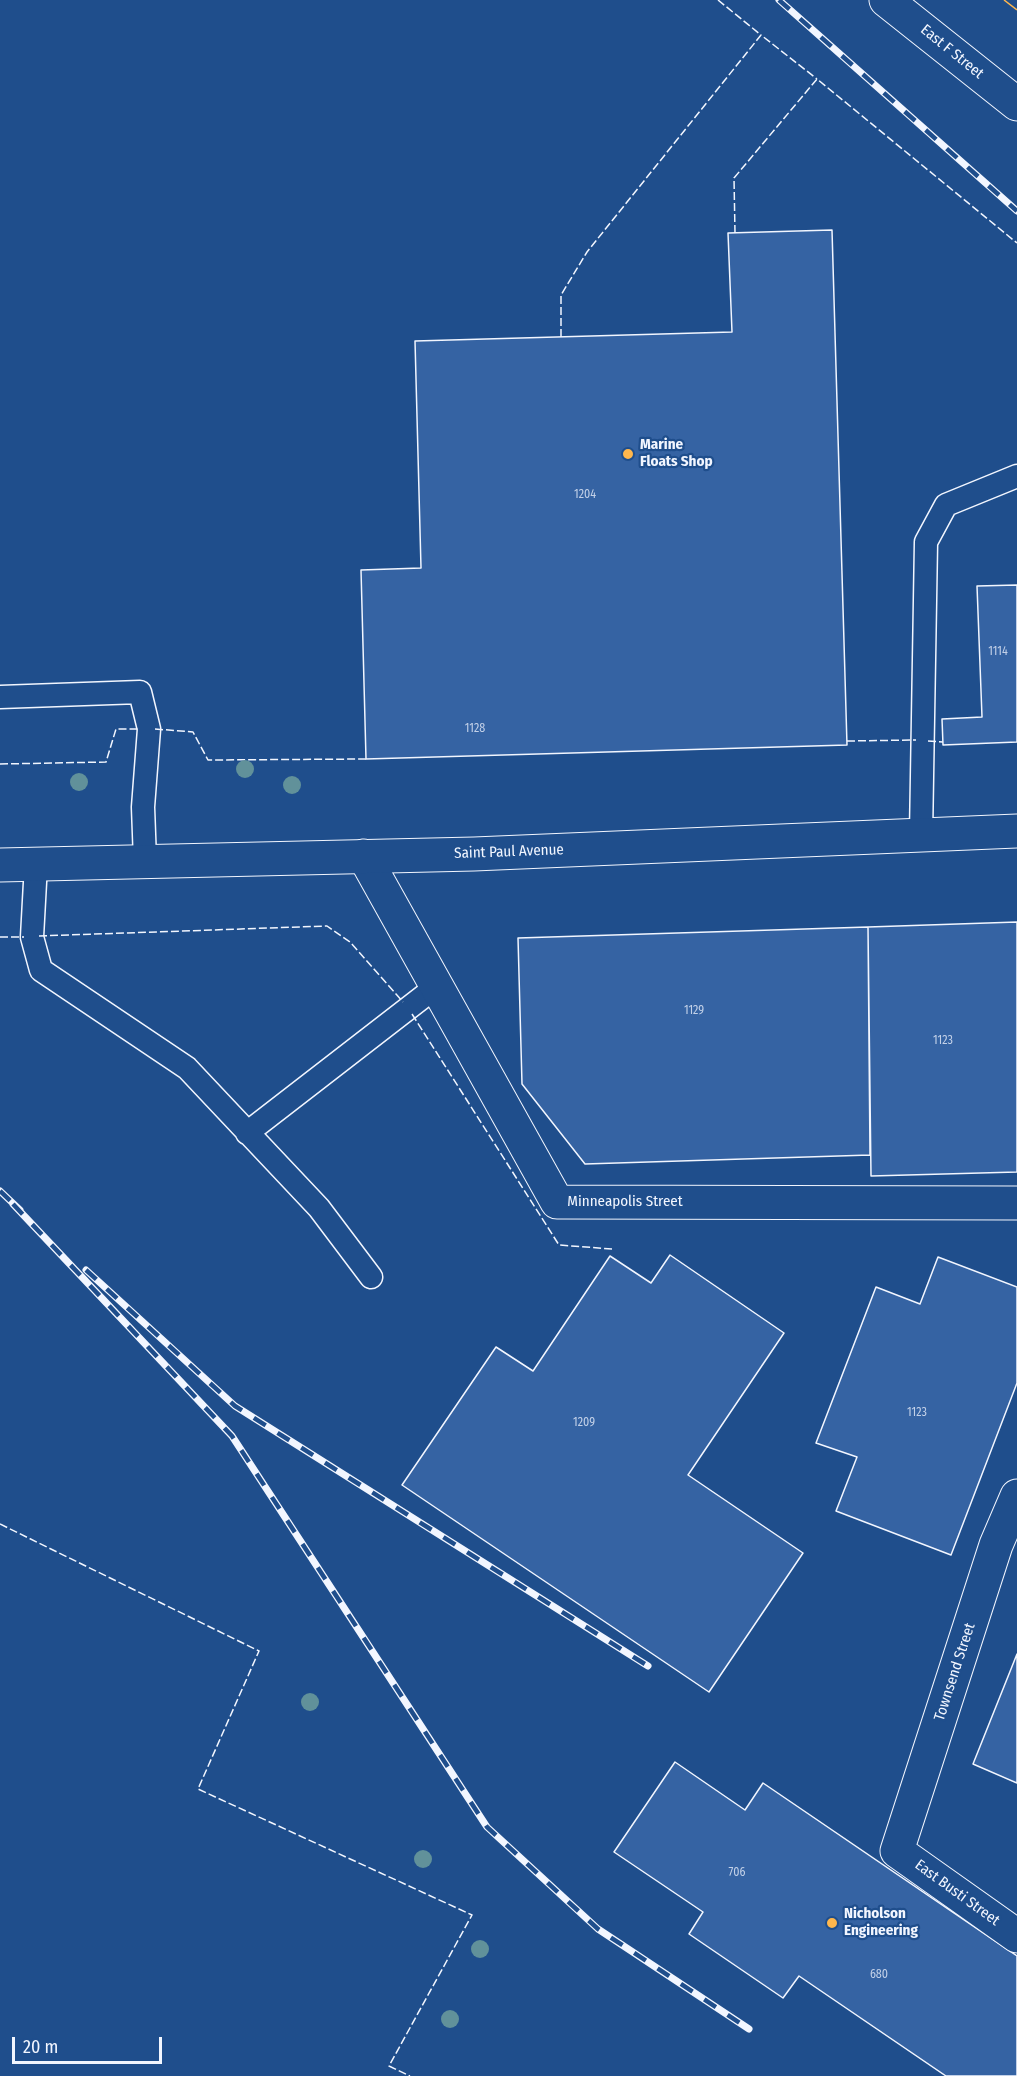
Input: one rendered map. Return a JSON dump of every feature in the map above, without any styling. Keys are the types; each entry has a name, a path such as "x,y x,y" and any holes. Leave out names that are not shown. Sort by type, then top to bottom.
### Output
{"street":[{"name":"East F Street","path":"886,0 1017,104"},
{"name":"Saint Paul Avenue","path":"0,865 474,854 1017,831"},
{"name":"Minneapolis Street","path":"364,856 557,1202 1017,1203"},
{"name":"Townsend Street","path":"897,1851 1007,1548 1017,1496"},
{"name":"East Busti Street","path":"897,1851 1017,1936"}],"lane":[{"path":"921,835 926,542 946,505 1017,476"},
{"path":"0,697 140,692 149,729 143,807 145,861"},
{"path":"36,864 32,937 41,970 187,1068 319,1208 371,1277"},
{"path":"247,1133 437,986"}],"building":[{"name":"Marine Floats Shop","path":"832,230 847,745 366,759 361,570 421,568 415,341 732,332 728,233"},
{"path":"1017,585 1017,742 943,745 942,719 982,717 977,586"},
{"path":"1017,922 1017,1172 871,1176 868,927"},
{"path":"868,927 870,1155 585,1164 522,1084 518,938"},
{"path":"670,1255 784,1333 688,1475 803,1553 709,1692 402,1485 496,1347 533,1371 610,1256 651,1283"},
{"path":"938,1257 1017,1287 1017,1383 951,1555 836,1511 857,1457 816,1443 876,1287 920,1304"},
{"path":"1017,1654 1017,1783 973,1764"},
{"name":"Nicholson Engineering","path":"675,1762 745,1810 763,1783 1017,1956 1017,2076 946,2076 799,1976 783,1998 689,1934 703,1912 614,1852"}],"railway":[{"path":"779,0 1017,211"},
{"path":"0,1191 20,1210"},
{"path":"13,1204 232,1436 487,1827 598,1929 749,2029"},
{"path":"86,1270 235,1406 648,1666"}],"fence":[{"path":"718,0 761,35"},
{"path":"561,337 561,295 587,252 761,35 817,79"},
{"path":"735,233 734,178 817,79 1017,243"},
{"path":"0,764 106,762 116,729 140,729"},
{"path":"155,729 193,732 208,760 366,759"},
{"path":"847,741 916,740"},
{"path":"928,741 943,742"},
{"path":"39,936 327,926 350,942 403,1002"},
{"path":"0,937 24,937"},
{"path":"412,1014 559,1245 612,1249"},
{"path":"0,1524 259,1651 198,1789 472,1915 389,2066 410,2076"}],"power":[{"path":"1004,0 1017,10"}],"place":[{"name":"Marine Floats Shop","path":"628,454"},
{"name":"Nicholson Engineering","path":"832,1923"}]}
